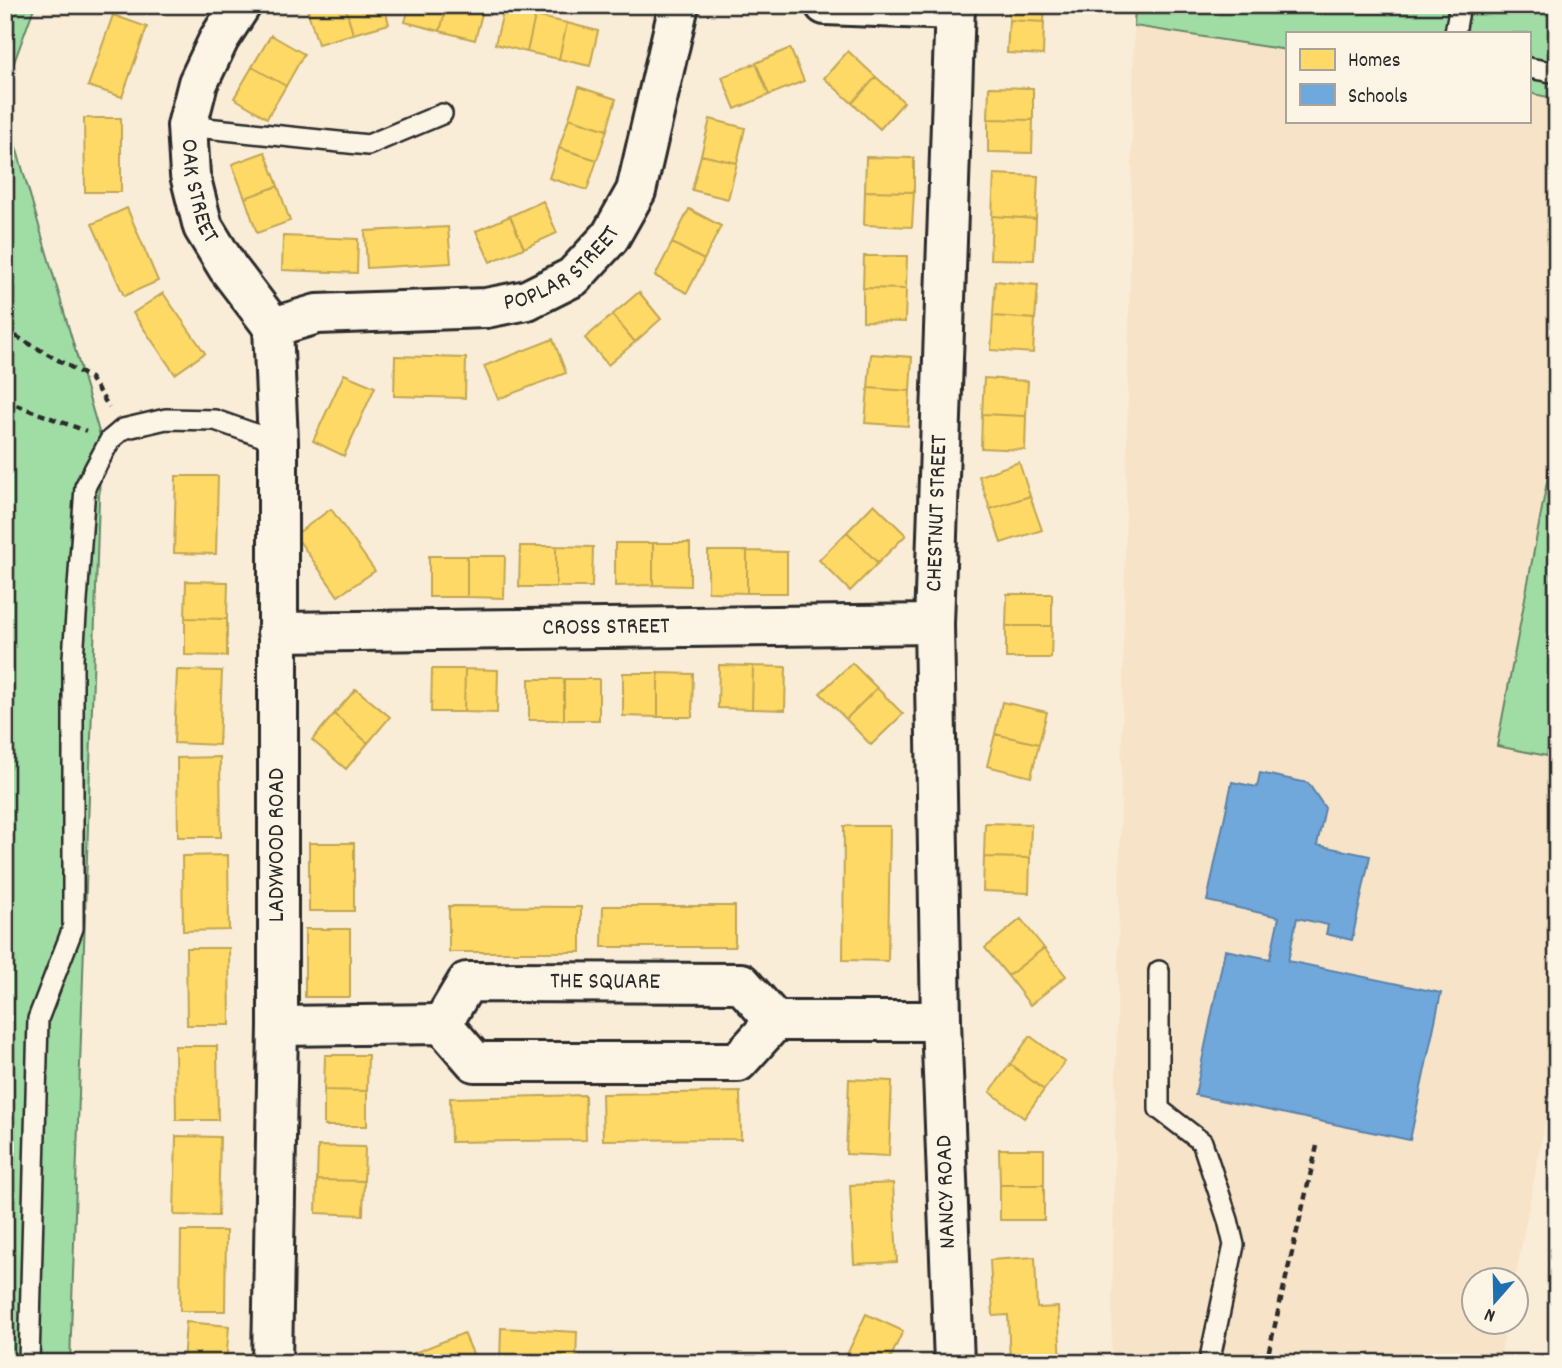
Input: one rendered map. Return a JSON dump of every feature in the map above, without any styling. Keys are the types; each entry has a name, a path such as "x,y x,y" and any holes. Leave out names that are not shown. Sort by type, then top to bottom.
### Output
{"street":[{"name":"OAK STREET","path":"241,5 219,39 198,83 187,126 190,175 203,227 228,268 274,327"},
{"name":"POPLAR STREET","path":"274,327 317,314 486,308 527,300 573,277 610,237 636,191 679,5"},
{"path":"825,5 955,8"},
{"name":"CHESTNUT STREET","path":"941,1021 934,624 955,8"},
{"name":"LADYWOOD ROAD","path":"272,1363 278,1026 278,442 274,327"},
{"name":"CROSS STREET","path":"277,632 934,624"},
{"name":"THE SQUARE","path":"442,1024 467,982 741,983 775,1021"},
{"path":"278,1026 442,1024 475,1062 738,1062 775,1021 941,1021"},
{"name":"NANCY ROAD","path":"941,1021 954,1363"}],"lane":[{"path":"1454,32 1460,5"},
{"path":"1530,68 1557,73"},
{"path":"187,126 368,145 442,114"},
{"path":"29,1363 38,1019 74,928 72,658 85,487 117,434 166,419 215,420 278,442"},
{"path":"1159,971 1159,1109 1202,1142 1234,1245 1209,1363"}],"path":[{"path":"5,330 90,378 117,434"},
{"path":"5,401 117,434"},
{"path":"1266,1363 1317,1146"}],"shaded area":[{"path":"1134,26 1286,50 1286,122 1530,122 1530,93 1557,99 1557,429 1497,746 1557,758 1557,1061 1518,1266 1460,1266 1460,1336 1504,1336 1499,1363 1111,1363"}],"green space":[{"path":"5,5 35,5 5,87"},
{"path":"1135,5 1557,5 1557,99 1530,93 1530,32 1286,32 1286,50 1134,26"},
{"path":"5,109 101,439 70,1363 5,1363"},
{"path":"1557,429 1557,758 1497,746"}],"building: Homes":[{"path":"321,5 345,5 353,34 318,44 307,9"},
{"path":"345,5 384,5 389,24 353,34"},
{"path":"410,5 447,5 440,31 405,22"},
{"path":"447,5 484,6 475,40 440,31"},
{"path":"1009,5 1045,5 1044,22 1009,20"},
{"path":"504,9 535,16 527,52 495,44"},
{"path":"113,15 147,27 122,97 88,86"},
{"path":"535,16 567,23 559,59 527,52"},
{"path":"1009,20 1044,22 1043,55 1007,53"},
{"path":"567,23 598,31 590,66 559,59"},
{"path":"271,35 304,54 286,86 252,67"},
{"path":"790,48 804,81 769,95 756,63"},
{"path":"848,51 876,77 852,103 824,78"},
{"path":"756,63 769,95 735,109 722,77"},
{"path":"252,67 286,86 267,118 234,98"},
{"path":"876,77 904,102 880,129 852,103"},
{"path":"579,87 616,99 607,130 569,118"},
{"path":"989,87 1033,88 1033,120 988,119"},
{"path":"84,118 121,118 121,192 85,192"},
{"path":"569,118 607,130 597,160 559,148"},
{"path":"710,119 745,128 737,163 701,155"},
{"path":"988,119 1033,120 1032,153 988,152"},
{"path":"559,148 597,160 587,190 549,178"},
{"path":"265,152 278,186 245,198 232,164"},
{"path":"701,155 737,163 728,199 692,190"},
{"path":"866,157 914,158 914,192 865,191"},
{"path":"994,174 1038,176 1036,219 992,216"},
{"path":"278,186 290,221 257,233 245,198"},
{"path":"865,191 914,192 912,227 864,225"},
{"path":"543,201 557,233 524,248 510,216"},
{"path":"127,208 158,281 124,296 92,224"},
{"path":"689,209 721,226 704,260 672,243"},
{"path":"510,216 524,248 490,262 476,231"},
{"path":"992,216 1036,219 1034,260 990,259"},
{"path":"448,227 451,263 367,268 365,231"},
{"path":"283,236 358,239 357,273 282,270"},
{"path":"672,243 704,260 687,293 655,276"},
{"path":"864,256 907,256 906,289 863,288"},
{"path":"995,281 1038,285 1035,319 993,316"},
{"path":"863,288 906,289 905,322 863,321"},
{"path":"639,292 661,319 635,342 612,315"},
{"path":"163,293 205,353 175,374 133,313"},
{"path":"612,315 635,342 608,365 585,338"},
{"path":"993,316 1035,319 1033,353 991,350"},
{"path":"553,339 566,373 498,399 484,366"},
{"path":"871,354 912,357 910,391 868,388"},
{"path":"395,356 466,358 465,398 394,396"},
{"path":"344,374 375,387 344,456 313,441"},
{"path":"984,378 1028,381 1026,416 982,414"},
{"path":"868,388 910,391 908,426 865,423"},
{"path":"982,414 1026,416 1025,450 981,448"},
{"path":"1019,462 1030,496 990,509 979,476"},
{"path":"176,476 218,476 216,554 174,553"},
{"path":"1030,496 1042,530 1001,543 990,509"},
{"path":"874,504 906,535 878,563 847,532"},
{"path":"331,509 375,571 338,596 295,535"},
{"path":"847,532 878,563 850,591 819,560"},
{"path":"615,543 653,543 653,585 615,586"},
{"path":"653,543 690,543 690,586 653,585"},
{"path":"520,546 556,546 556,587 519,587"},
{"path":"556,546 593,547 592,587 556,587"},
{"path":"708,551 747,551 747,593 708,592"},
{"path":"747,551 787,552 787,593 747,593"},
{"path":"429,556 467,556 467,597 429,597"},
{"path":"467,556 505,556 504,598 467,597"},
{"path":"186,581 228,582 227,619 185,618"},
{"path":"1007,594 1052,594 1052,626 1006,626"},
{"path":"185,618 227,619 227,656 185,655"},
{"path":"1006,626 1052,626 1051,658 1006,658"},
{"path":"852,663 877,688 846,719 820,693"},
{"path":"719,665 753,666 752,709 718,708"},
{"path":"753,666 786,667 785,710 752,709"},
{"path":"432,669 465,669 464,712 431,712"},
{"path":"465,669 498,670 497,713 464,712"},
{"path":"177,670 222,671 219,745 174,743"},
{"path":"623,673 658,673 658,717 623,716"},
{"path":"658,673 693,674 692,717 658,717"},
{"path":"529,679 564,679 564,720 529,720"},
{"path":"564,679 599,679 599,720 564,720"},
{"path":"877,688 903,714 871,745 846,719"},
{"path":"356,689 390,717 368,743 334,714"},
{"path":"1002,702 1047,712 1039,744 995,734"},
{"path":"334,714 368,743 346,769 312,740"},
{"path":"995,734 1039,744 1031,777 987,766"},
{"path":"220,757 221,837 178,837 177,758"},
{"path":"985,823 1031,824 1030,858 984,857"},
{"path":"844,826 890,826 888,961 843,960"},
{"path":"309,843 354,843 354,911 309,911"},
{"path":"228,855 229,930 183,931 182,856"},
{"path":"984,857 1030,858 1029,893 983,891"},
{"path":"449,906 581,907 581,952 449,952"},
{"path":"603,906 735,906 735,947 602,947"},
{"path":"1021,919 1044,948 1008,976 985,948"},
{"path":"305,929 350,929 350,997 305,997"},
{"path":"186,948 229,948 230,1025 187,1025"},
{"path":"1044,948 1066,976 1030,1005 1008,976"},
{"path":"1030,1036 1065,1062 1044,1090 1010,1064"},
{"path":"175,1046 217,1046 218,1120 176,1120"},
{"path":"325,1055 368,1055 367,1091 324,1090"},
{"path":"1010,1064 1044,1090 1024,1118 990,1092"},
{"path":"849,1079 892,1081 889,1156 846,1154"},
{"path":"324,1090 367,1091 367,1126 324,1126"},
{"path":"740,1092 741,1139 603,1140 602,1094"},
{"path":"585,1095 586,1140 451,1142 450,1098"},
{"path":"176,1136 220,1137 218,1216 174,1215"},
{"path":"318,1146 365,1147 364,1181 317,1180"},
{"path":"999,1149 1044,1149 1044,1185 1000,1185"},
{"path":"317,1180 364,1181 363,1215 316,1213"},
{"path":"893,1183 897,1262 854,1264 850,1185"},
{"path":"1000,1185 1044,1185 1044,1220 1000,1220"},
{"path":"181,1231 226,1231 225,1311 180,1311"},
{"path":"1035,1257 1037,1308 1058,1307 1061,1363 1010,1363 1008,1315 993,1316 990,1260"},
{"path":"866,1314 903,1331 888,1363 843,1363"},
{"path":"186,1322 229,1326 226,1363 183,1363"},
{"path":"501,1328 577,1332 576,1363 500,1363"},
{"path":"464,1333 477,1363 394,1361"}],"building: Schools":[{"path":"1260,773 1308,783 1325,808 1317,845 1370,856 1352,940 1326,934 1328,925 1297,918 1288,961 1441,993 1410,1140 1195,1095 1225,950 1270,959 1279,917 1207,901 1232,782 1257,787"}]}
